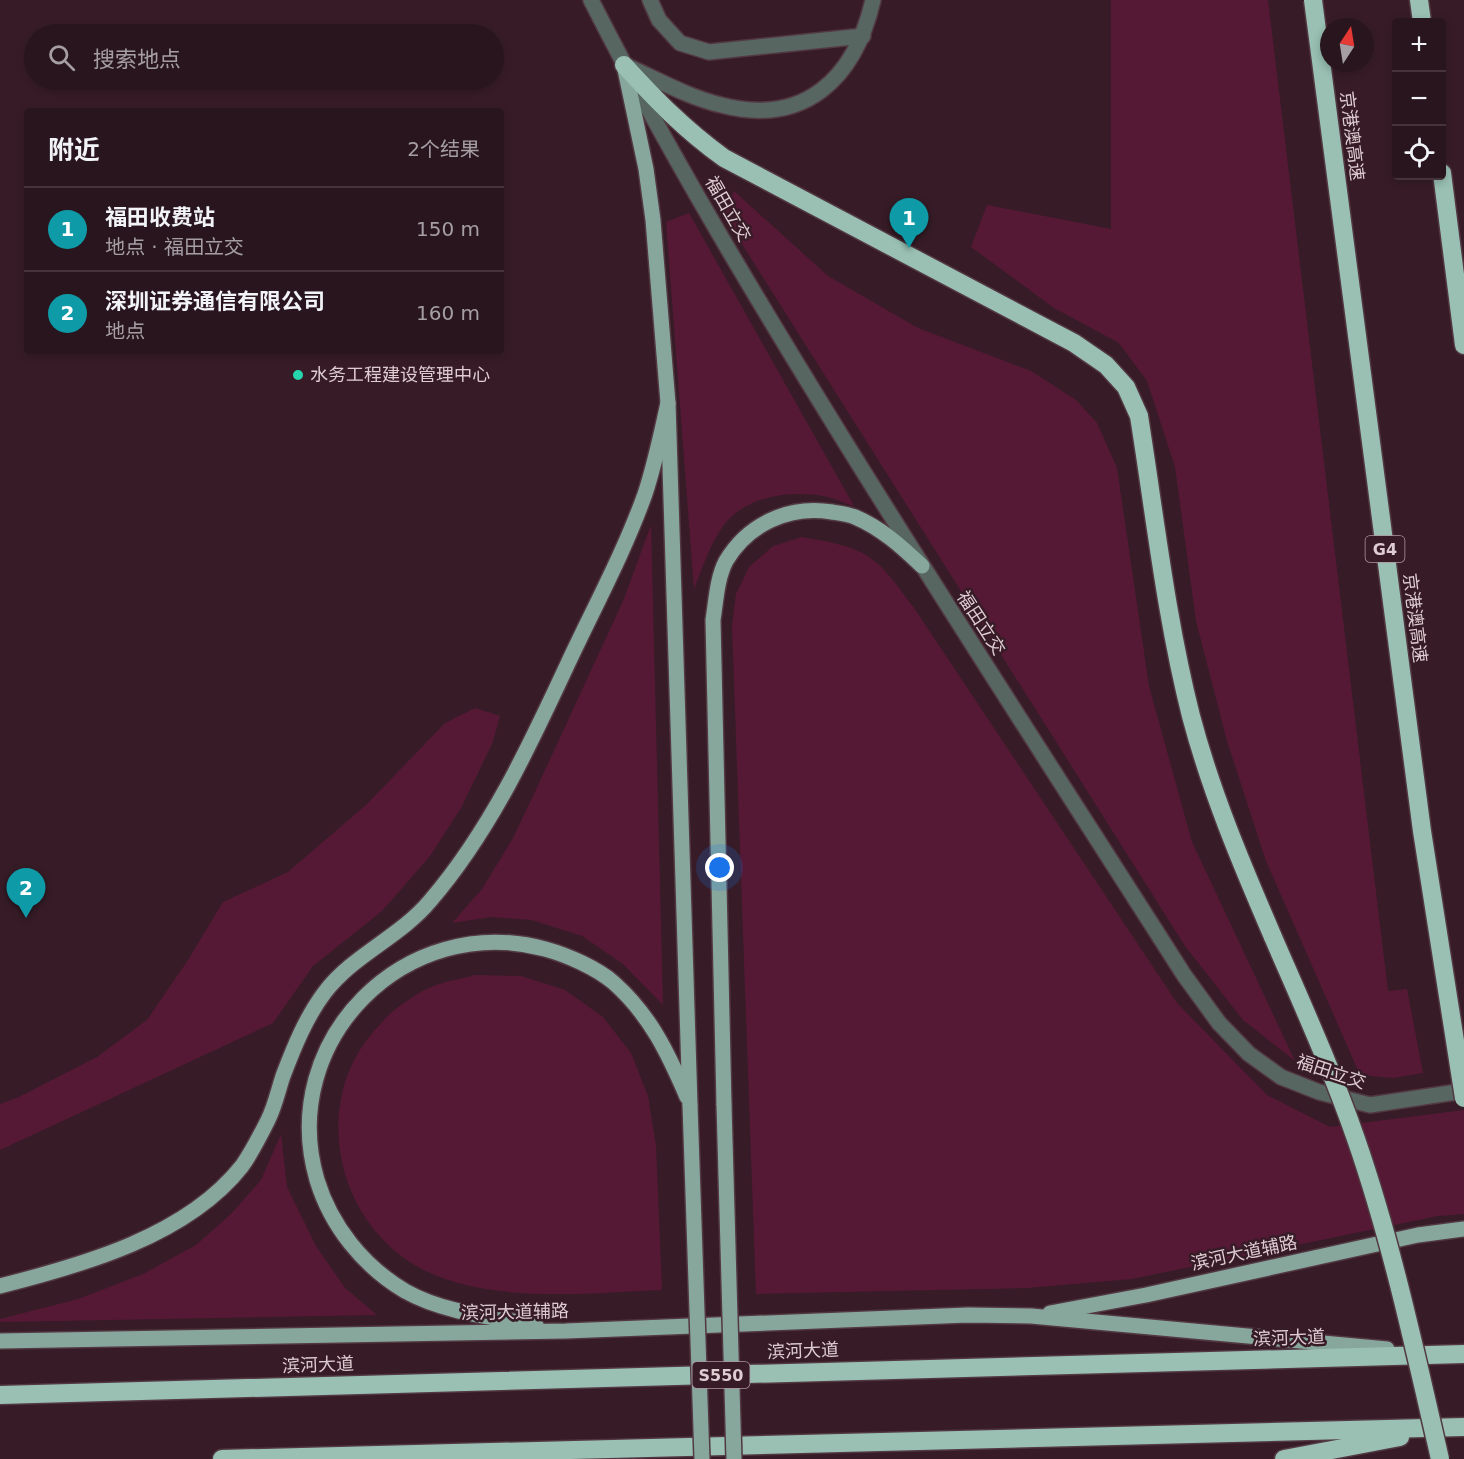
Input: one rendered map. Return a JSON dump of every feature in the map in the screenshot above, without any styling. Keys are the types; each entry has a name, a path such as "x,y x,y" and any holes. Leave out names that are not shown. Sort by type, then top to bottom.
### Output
{"highway":[{"name":"京港澳高速","path":"1313,0 1420,820 1464,1098"},
{"path":"1419,0 1421,18"},
{"path":"624,65 663,109 693,136 724,158 1074,343 1106,365 1126,387 1139,416 1178,659 1191,717 1237,853 1336,1085 1369,1178 1390,1246 1440,1459"},
{"path":"1443,180 1464,345"},
{"name":"滨河大道","path":"0,1395 1464,1354"},
{"path":"222,1459 1460,1427"},
{"path":"1284,1459 1460,1427"}],"main road":[{"path":"624,65 646,169 653,220 668,403 702,1459"},
{"path":"0,1286 108,1254 157,1232 190,1212 221,1188 242,1166 271,1114 283,1076 302,1030 325,991 359,959 400,931 430,902 480,832 520,764 635,521 656,456 668,403"},
{"path":"734,1459 713,620 717,591 725,563 742,539 763,523 791,512 821,510 852,515 881,531 922,566"},
{"path":"566,1331 447,1308 406,1291 372,1268 342,1233 323,1198 312,1162 309,1121 316,1075 335,1032 357,1003 396,970 444,948 479,942 521,943 567,956 613,981 645,1015 673,1064 690,1105"},
{"name":"滨河大道辅路","path":"1032,1317 1418,1235 1464,1229"},
{"name":"滨河大道辅路","path":"0,1341 566,1331 968,1315 1032,1317 1443,1354"}],"street":[{"name":"福田立交","path":"591,0 624,65 707,213 772,322 922,566 1184,975 1219,1023 1249,1054 1281,1077 1319,1092 1370,1104 1464,1091"},
{"path":"651,0 659,21 680,43 709,52 863,36"},
{"path":"624,65 685,93 720,105 750,111 771,111 793,106 813,97 832,83 846,66 863,36 873,0"}],"shaded area":[{"path":"1111,0 1268,0 1388,991 1407,989 1423,1073 1393,1078 1360,1075 1266,861 1227,741 1196,621 1175,467 1147,381 1119,343 1054,308 971,247 987,205 1111,229"},
{"path":"734,191 828,276 918,328 1031,371 1076,400 1097,423 1117,468 1149,686 1192,842 1295,1061 1243,1020 1185,946 723,214"},
{"path":"689,213 854,506 823,496 798,494 773,497 749,505 723,526 708,552 694,589 666,222"},
{"path":"651,525 663,1005 623,964 582,936 532,920 491,917 452,923 482,889 513,838 623,601"},
{"path":"802,537 835,543 859,551 873,560 892,579 914,608 1177,1003 1267,1095 1330,1127 1464,1110 1464,1214 1438,1216 1132,1279 1027,1288 756,1294 732,626 736,594 749,567 773,546"},
{"path":"475,708 500,716 492,744 461,808 430,856 382,911 313,966 273,1023 0,1150 0,1104 19,1097 97,1057 147,1020 188,960 223,902 288,872 367,804 445,723"},
{"path":"475,975 521,976 565,990 603,1017 631,1053 648,1096 656,1146 662,1290 541,1294 479,1288 451,1281 424,1270 394,1250 370,1225 353,1195 342,1162 338,1128 342,1094 354,1061 374,1031 390,1013 401,1005 431,987"},
{"path":"281,1134 287,1187 316,1246 345,1288 377,1315 0,1322 0,1319 78,1299 143,1274 196,1245 231,1214 261,1180"}],"place":[{"name":"福田收费站","path":"909,248"},
{"name":"水务工程建设管理中心","path":"298,375"},
{"name":"深圳证券通信有限公司","path":"26,918"}]}
